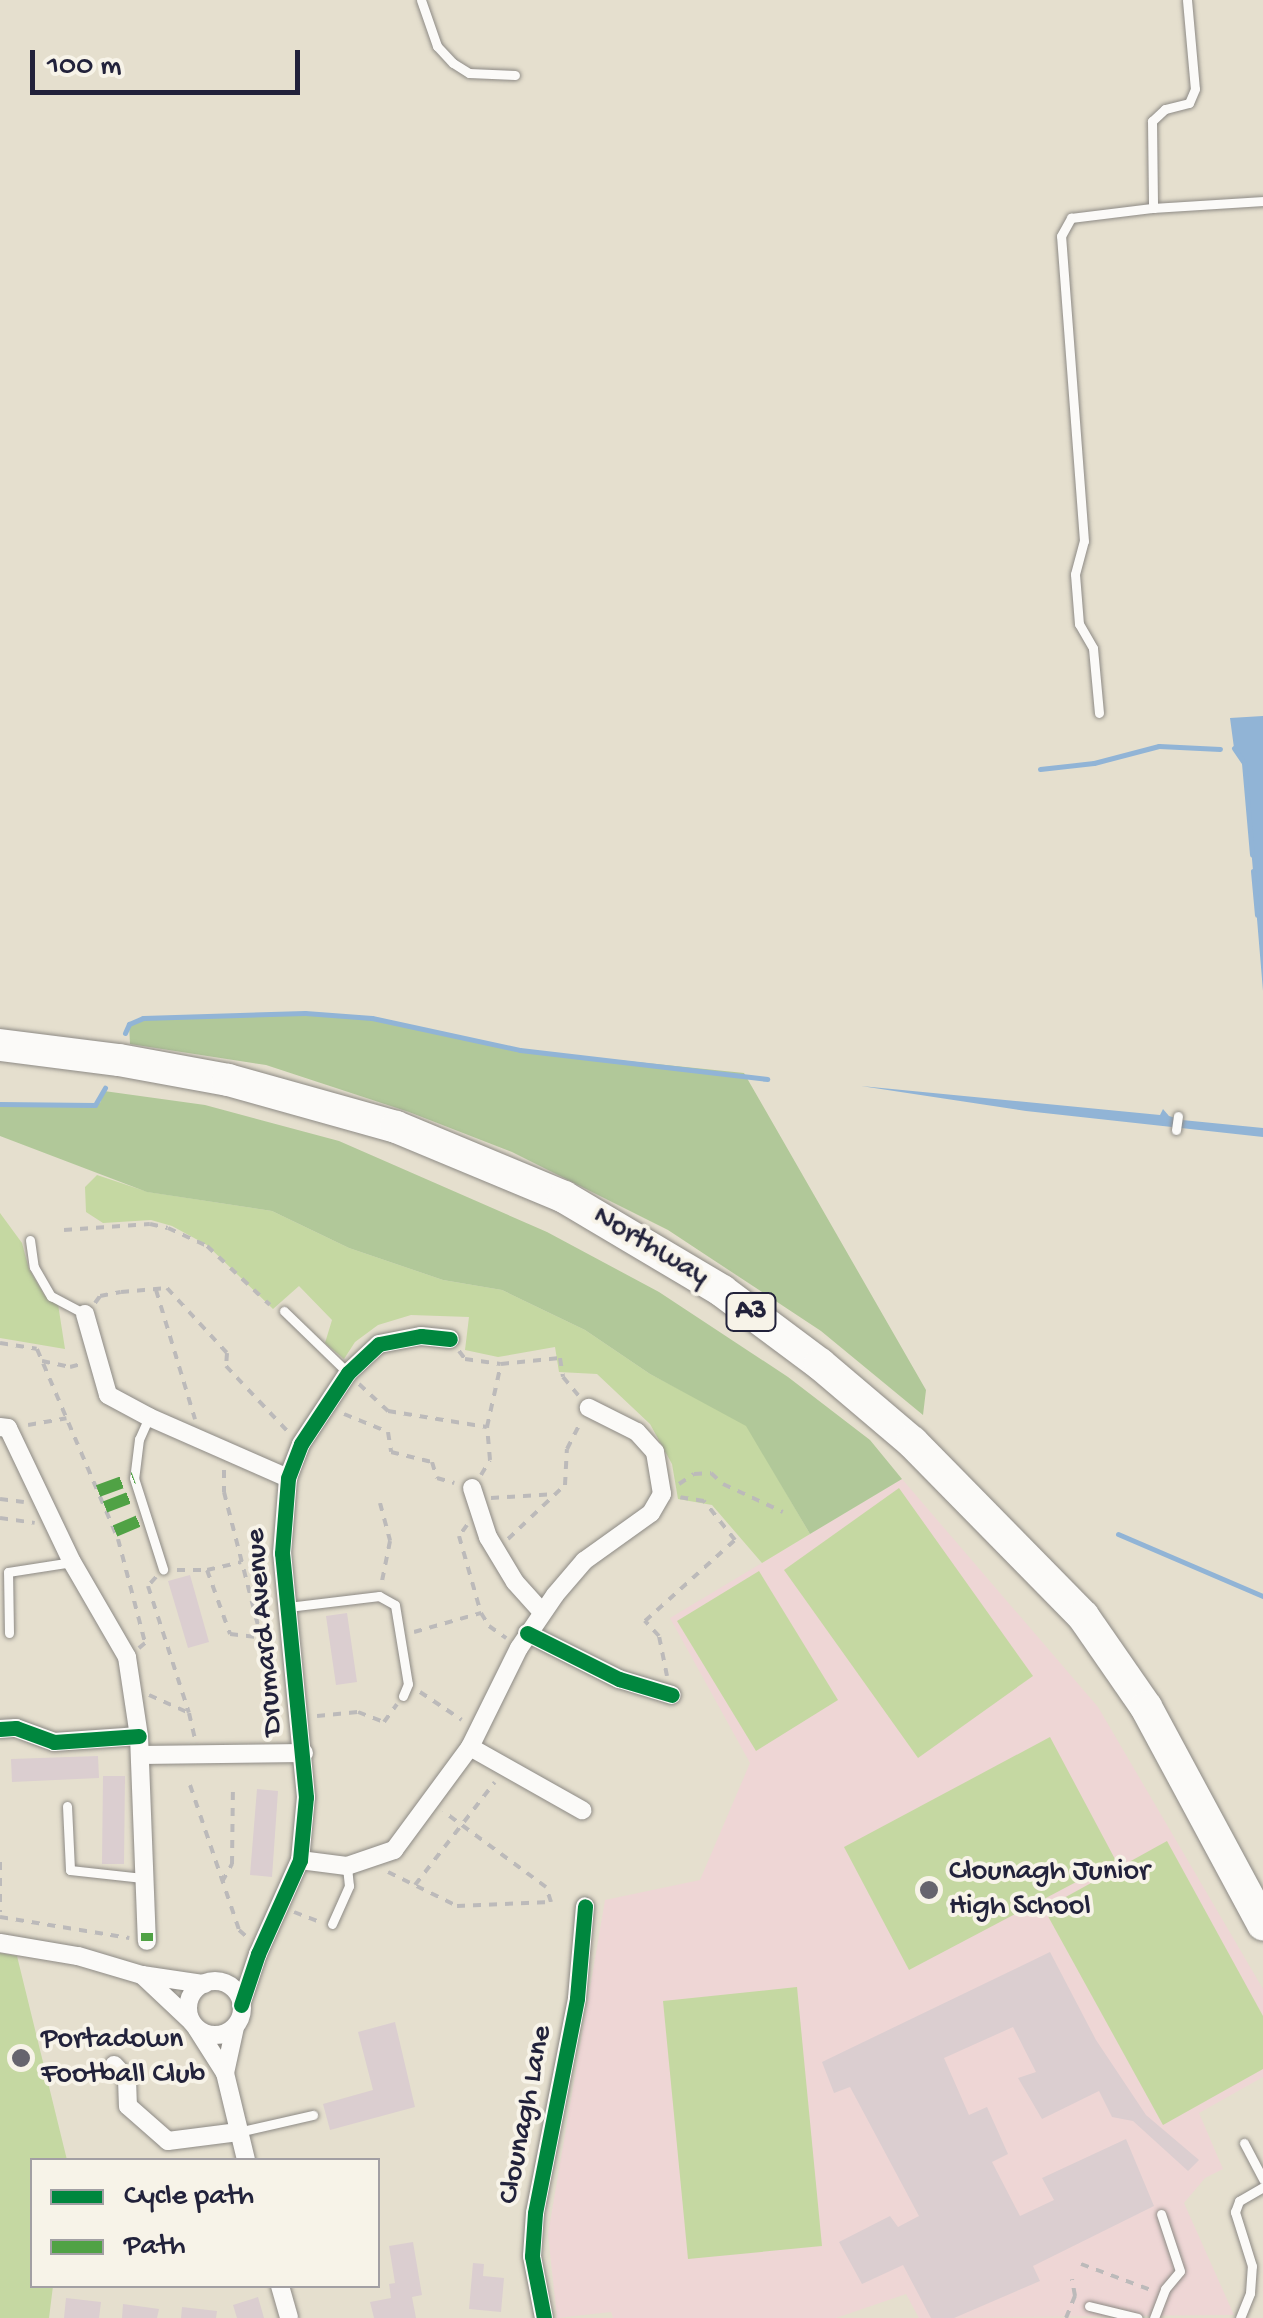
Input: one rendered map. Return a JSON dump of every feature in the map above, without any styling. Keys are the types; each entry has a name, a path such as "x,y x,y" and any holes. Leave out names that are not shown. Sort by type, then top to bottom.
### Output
{"highway":[{"name":"Northway","path":"0,1045 228,1080 396,1126 564,1198 722,1291 912,1442 1082,1616 1146,1707 1263,1924"}],"street":[{"path":"85,1314 108,1394 149,1417 288,1478"},
{"name":"Drumard Avenue","path":"242,2005 259,1951 300,1860 306,1798 282,1553 288,1478 301,1444 348,1373 379,1344 421,1336 450,1339"},
{"path":"300,1860 356,1864 394,1850 474,1739 523,1640 542,1612 584,1561 650,1513 662,1494 655,1452 636,1432 589,1408"},
{"path":"4,1427 72,1562 127,1657 140,1746 147,1937"},
{"path":"476,1499 496,1550 514,1582 542,1612"},
{"path":"523,1640 619,1679 672,1695"},
{"path":"0,1730 16,1728 54,1742 140,1746 198,1754 304,1752"},
{"path":"474,1739 506,1767 582,1810"},
{"name":"Clounagh Lane","path":"544,2318 532,2256 535,2213 577,1998 578,1917"},
{"path":"0,1942 78,1956 142,1976 211,1983 234,1990 242,2005 225,2074"},
{"name":"Drumard Avenue","path":"211,1983 259,1951"},
{"path":"142,1976 194,2025 212,2035 234,2027"},
{"path":"211,1983 188,2004 194,2025 225,2074 245,2158"},
{"path":"114,2065 127,2078 128,2106 168,2141 238,2132"},
{"path":"281,2288 289,2318"}],"lane":[{"path":"421,0 438,46 453,64 469,72 515,76"},
{"path":"1154,208 1152,121 1165,109 1189,103 1195,89 1187,0"},
{"path":"1099,713 1093,648 1079,624 1075,574 1084,541 1061,236 1070,218 1263,200"},
{"path":"1176,1130 1178,1116"},
{"path":"30,1240 34,1266 52,1296 85,1314"},
{"path":"284,1311 348,1373"},
{"path":"149,1417 138,1439 134,1478 163,1569"},
{"path":"9,1633 8,1572 72,1562"},
{"path":"288,1607 379,1596 395,1605 408,1684 402,1696"},
{"path":"67,1806 70,1870 145,1878"},
{"path":"332,1924 356,1864"},
{"path":"238,2132 314,2114"},
{"path":"1244,2143 1263,2179"},
{"path":"1240,2318 1250,2293 1252,2266 1235,2212 1239,2201 1263,2187"},
{"path":"1154,2318 1165,2289 1180,2271 1161,2214"},
{"path":"1089,2306 1138,2318"}],"path":[{"path":"64,1230 150,1224 168,1228 207,1246 272,1306 284,1311"},
{"path":"85,1314 100,1296 167,1288 227,1353 226,1366 301,1444"},
{"path":"156,1290 194,1418"},
{"path":"450,1339 465,1358 501,1364 560,1358 563,1377 589,1408 567,1448 565,1486 496,1550"},
{"path":"0,1342 37,1349 118,1539 145,1643 127,1657"},
{"path":"42,1361 70,1367 96,1360"},
{"path":"501,1364 487,1427 490,1460 459,1536 488,1626 523,1640"},
{"path":"348,1373 388,1411 487,1427"},
{"path":"326,1406 388,1432 391,1452 432,1462 437,1478 476,1499 556,1494"},
{"path":"4,1427 66,1418"},
{"path":"225,1450 224,1492 262,1641"},
{"path":"662,1494 694,1474 711,1474 723,1484 783,1512"},
{"path":"662,1494 704,1502 735,1540 646,1621 659,1636 672,1695"},
{"path":"379,1596 390,1541 380,1503"},
{"path":"0,1518 55,1527"},
{"path":"198,1754 189,1713 148,1586 163,1569 207,1570 241,1562"},
{"path":"207,1570 230,1634 262,1641 291,1636"},
{"path":"400,1635 481,1612"},
{"path":"408,1684 474,1739"},
{"path":"135,1692 160,1697 189,1713"},
{"path":"300,1718 358,1712 384,1722 402,1696"},
{"path":"415,1885 506,1767"},
{"path":"190,1786 238,1930 259,1951"},
{"path":"222,1882 232,1864 233,1786"},
{"path":"356,1864 415,1885 457,1906 552,1902 546,1887 431,1802"},
{"path":"0,1862 0,1915 147,1937"},
{"path":"282,1906 332,1924"},
{"path":"1080,2264 1144,2284"},
{"path":"1066,2318 1075,2296 1072,2279"}],"shaded area":[{"name":"Clounagh Junior High School","path":"902,1479 1098,1707 1263,1989 1263,2077 1199,2113 1223,2169 1205,2178 1184,2203 1234,2315 919,2318 906,2294 836,2318 613,2318 611,2312 557,2318 548,2234 605,1900 700,1880 750,1763 670,1618"}],"green space":[{"path":"305,1013 372,1018 520,1050 744,1073 926,1390 923,1415 821,1331 668,1230 512,1152 409,1112 266,1065 130,1044 129,1024 143,1018"},
{"path":"104,1091 205,1105 339,1141 547,1232 659,1292 788,1377 870,1440 902,1479 810,1534 746,1426 650,1374 585,1330 502,1290 443,1280 349,1248 272,1211 147,1192 0,1136 0,1104 82,1107 100,1103"},
{"path":"97,1175 148,1192 272,1211 349,1248 443,1280 502,1290 585,1330 650,1374 696,1398 724,1406 747,1426 810,1534 762,1563 712,1505 678,1499 672,1464 650,1424 597,1374 559,1372 555,1347 498,1357 465,1350 469,1317 411,1315 378,1325 355,1342 344,1359 325,1343 332,1320 299,1286 273,1309 207,1245 172,1226 151,1220 103,1223 86,1212 85,1187"},
{"path":"0,1213 22,1243 29,1269 45,1296 58,1304 65,1349 0,1338"},
{"path":"899,1488 1033,1676 918,1758 784,1570"},
{"path":"759,1571 838,1700 756,1751 677,1621"},
{"path":"1050,1737 1116,1861 909,1970 844,1847"},
{"path":"1167,1841 1263,2016 1263,2069 1163,2125 1044,1909"},
{"name":"Portadown Football Club","path":"0,1953 17,1956 67,2158 30,2158 30,2288 53,2288 49,2318 0,2318"},
{"path":"797,1987 822,2246 688,2259 663,2001"}],"water":[{"path":"1263,716 1263,991 1244,763 1234,748 1230,718"},
{"path":"861,1086 1160,1115 1163,1109 1169,1116 1182,1120 1263,1128 1263,1137 1026,1111"}],"building":[{"path":"190,1575 209,1642 188,1648 168,1581"},
{"path":"347,1613 357,1682 336,1685 326,1616"},
{"path":"98,1756 99,1778 12,1782 11,1759"},
{"path":"103,1776 125,1776 124,1864 102,1864"},
{"path":"257,1789 278,1791 272,1877 250,1875"},
{"path":"1050,1952 1096,2040 1146,2115 1199,2160 1188,2171 1133,2121 1112,2117 1099,2091 1042,2119 1018,2078 1036,2072 1013,2027 944,2058 969,2115 987,2107 1008,2154 992,2162 1020,2216 1054,2200 1042,2178 1126,2139 1154,2206 1033,2266 1040,2281 954,2318 931,2318 903,2265 862,2284 839,2242 890,2216 898,2227 919,2216 850,2087 834,2093 822,2062"},
{"path":"395,2022 415,2107 330,2130 323,2104 373,2090 358,2032"},
{"path":"413,2242 422,2295 412,2297 416,2318 374,2318 370,2302 391,2298 389,2284 395,2283 389,2246"},
{"path":"473,2263 484,2264 483,2276 504,2278 501,2312 469,2309"},
{"path":"258,2297 264,2318 237,2318 233,2305"},
{"path":"66,2298 101,2302 99,2318 64,2318"},
{"path":"123,2304 159,2309 157,2318 122,2318"},
{"path":"182,2307 217,2311 216,2318 181,2318"}],"waterway":[{"path":"1040,769 1094,763 1159,746 1220,749"},
{"path":"1234,748 1244,763 1252,855"},
{"path":"1253,871 1257,915"},
{"path":"125,1033 129,1024 143,1018 305,1013 372,1018 520,1050 767,1079"},
{"path":"0,1104 95,1105 105,1088"},
{"path":"1118,1534 1263,1596"}],"marked path":[{"path":"98,1491 134,1478"},
{"path":"105,1507 139,1494"},
{"path":"115,1531 146,1518"},
{"path":"147,1933 147,1941"}],"cycle path":[{"path":"241,2005 258,1954 300,1860 306,1797 282,1553 288,1478 301,1444 348,1373 379,1344 421,1336 450,1339"},
{"path":"527,1633 619,1679 672,1695"},
{"path":"0,1729 16,1728 54,1742 139,1736"},
{"path":"544,2318 532,2256 535,2213 577,1998 585,1906"}],"place":[{"name":"Clounagh Junior High School","path":"929,1890"},
{"name":"Portadown Football Club","path":"21,2058"}]}
